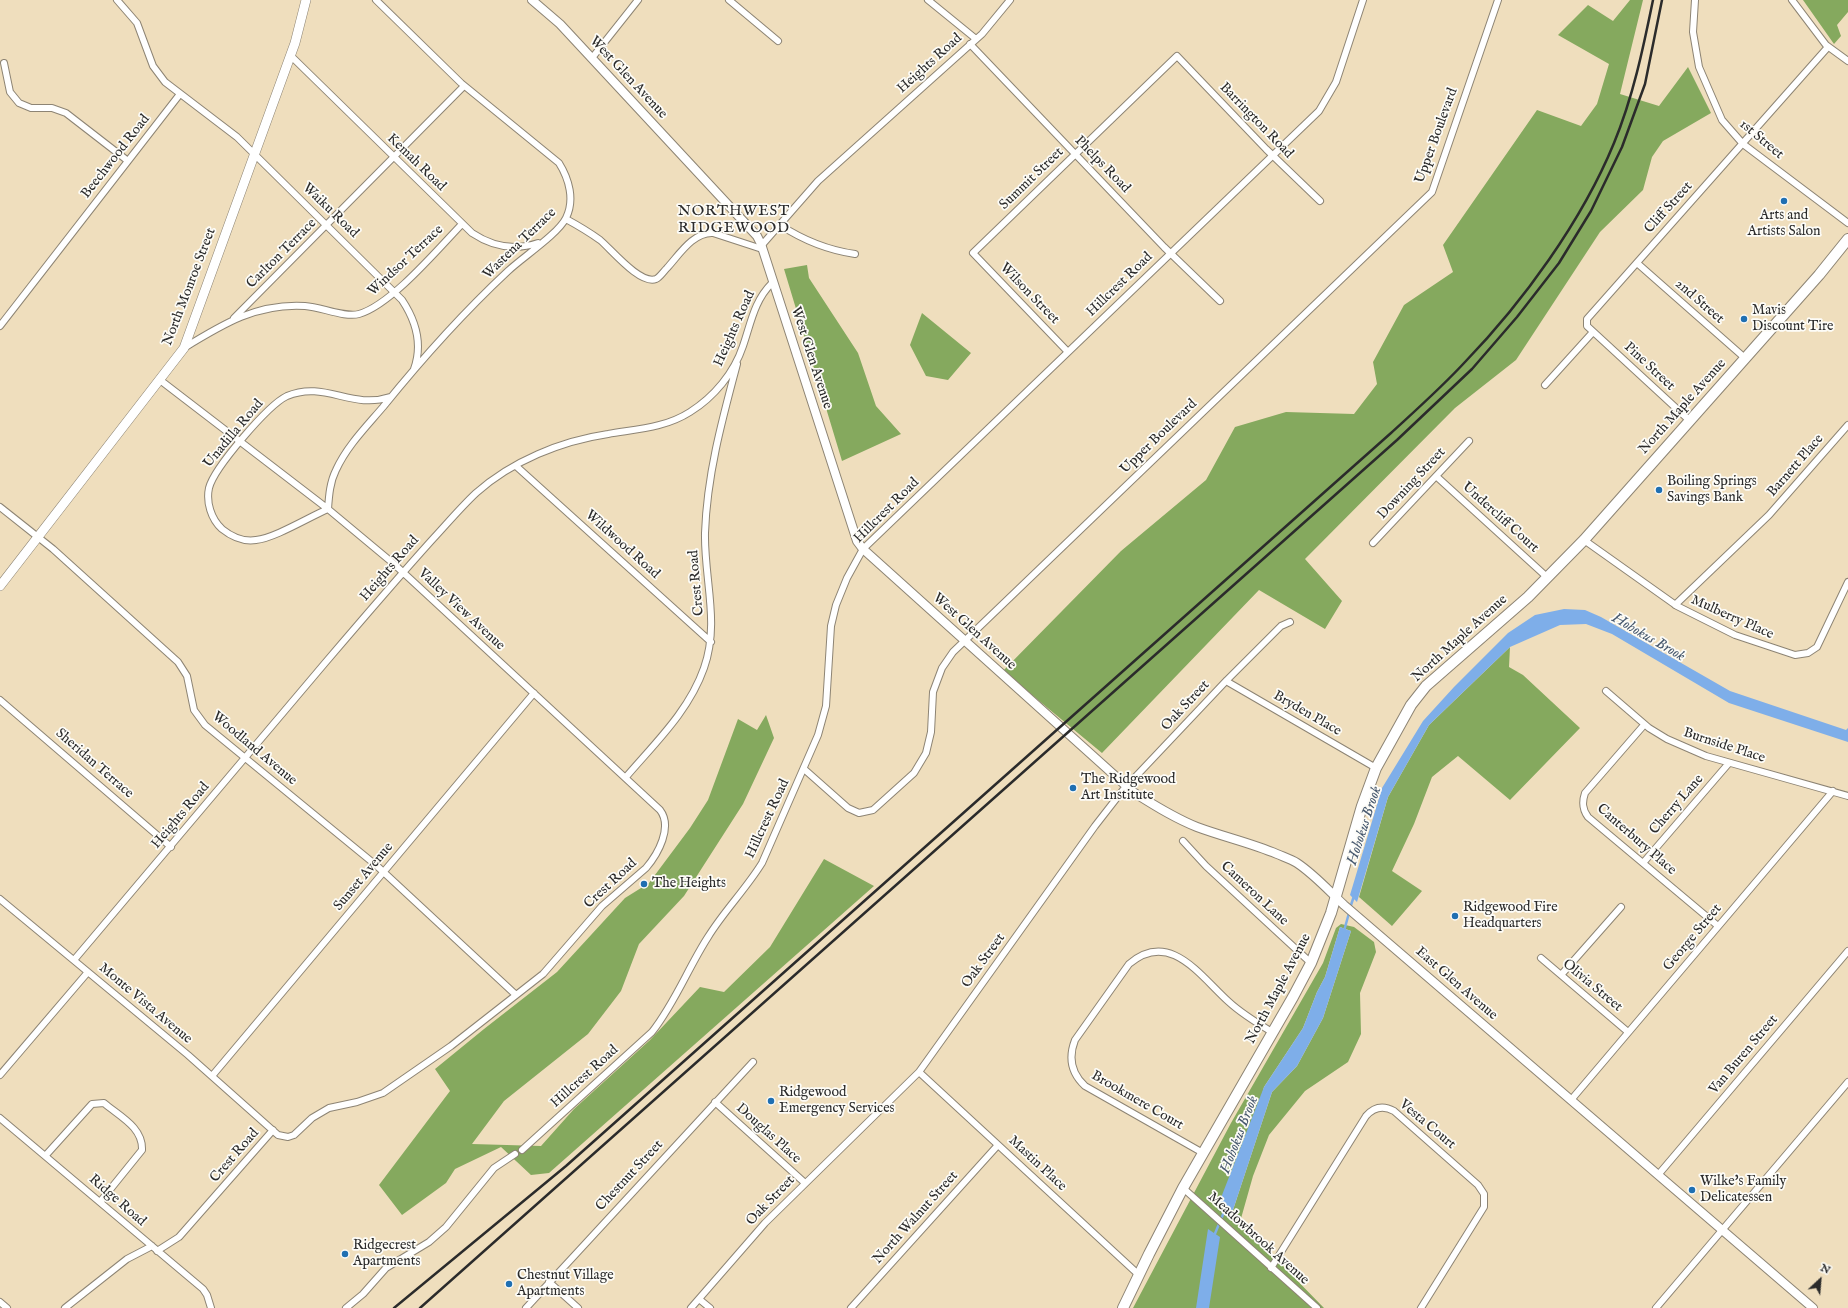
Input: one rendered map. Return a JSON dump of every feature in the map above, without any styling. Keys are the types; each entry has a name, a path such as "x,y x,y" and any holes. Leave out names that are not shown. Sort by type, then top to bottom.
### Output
{"main road":[{"name":"North Monroe Street","path":"0,586 184,348 290,56 306,0"},
{"name":"North Maple Avenue","path":"1123,1308 1184,1188 1272,1032 1293,998 1311,963 1336,897 1362,806 1376,768 1411,705 1426,686 1548,578 1584,540 1819,275 1848,239"}],"street":[{"path":"117,0 137,22 153,66 158,74 180,94"},
{"name":"Wastena Terrace","path":"328,508 331,484 346,453 391,397 490,288 566,219 571,200 568,180 559,163 464,86 376,0"},
{"name":"West Glen Avenue","path":"532,0 560,24 754,233 762,247 772,283 857,541 863,549 1057,724"},
{"path":"592,58 638,0"},
{"path":"729,0 778,41"},
{"path":"928,0 976,39"},
{"name":"Heights Road","path":"762,247 818,181 976,39 1010,0"},
{"name":"Hillcrest Road","path":"522,1150 642,1042 661,1021 670,1008 707,938 753,877 762,862 818,735 826,706 831,626 836,605 847,578 863,549 1319,111 1336,82 1363,0"},
{"name":"Upper Boulevard","path":"804,769 848,808 859,813 873,810 914,772 921,764 930,743 931,706 936,680 946,663 964,641 1432,192 1498,0"},
{"name":"1st Street","path":"1695,0 1693,32 1699,67 1722,120 1743,144 1848,223"},
{"path":"1792,0 1828,46 1848,61"},
{"name":"Phelps Road","path":"970,44 1171,254 1220,301"},
{"name":"Cliff Street","path":"1593,332 1587,326 1586,319 1743,144 1828,46"},
{"name":"Kemah Road","path":"290,56 462,224 482,240 504,247 526,247 543,241"},
{"name":"Barrington Road","path":"1178,56 1273,156 1320,201"},
{"name":"Summit Street","path":"973,252 1178,56"},
{"path":"4,63 10,92 18,103 31,108 52,108 66,113 128,161"},
{"name":"Carlton Terrace","path":"234,318 464,86"},
{"name":"Waiku Road","path":"180,94 237,137 394,292 410,312 417,331 418,356 413,372"},
{"name":"Beechwood Road","path":"0,326 180,94"},
{"path":"566,219 588,232 630,268 645,279 650,280 659,277 694,239 706,232 762,247"},
{"name":"Windsor Terrace","path":"184,348 234,318 271,308 290,306 321,308 346,314 358,314 370,309 394,292 462,224"},
{"path":"780,225 798,237 812,243 854,254"},
{"name":"Wilson Street","path":"973,252 1068,352"},
{"name":"2nd Street","path":"1637,263 1746,358"},
{"name":"Heights Road","path":"74,960 402,572 477,492 516,466 542,453 583,439 646,429 676,420 702,403 714,393 733,368 740,354 753,310 759,298 772,283"},
{"path":"1545,385 1593,332"},
{"name":"Pine Street","path":"1593,332 1690,420"},
{"name":"Crest Road","path":"157,1251 179,1237 273,1130 278,1135 288,1137 294,1135 312,1118 325,1110 369,1099 383,1093 451,1046 551,966 602,906 640,875 652,861 665,831 665,815 626,777 686,705 702,673 711,642 712,618 705,540 707,497 716,446 740,354"},
{"name":"Valley View Avenue","path":"160,380 328,508 402,572 626,777"},
{"name":"Unadilla Road","path":"328,508 263,539 244,540 228,533 220,527 211,512 209,504 209,488 219,468 240,442 268,409 286,397 298,393 320,391 363,401 375,401 391,397"},
{"name":"Barnett Place","path":"1675,605 1769,515 1848,425"},
{"name":"Downing Street","path":"1373,544 1469,441"},
{"name":"Wildwood Road","path":"516,466 711,642"},
{"name":"Undercliff Court","path":"1436,476 1548,578"},
{"name":"Woodland Avenue","path":"0,507 38,537 178,662 187,676 191,700 198,717 205,725 383,872 516,995"},
{"name":"Mulberry Place","path":"1584,540 1675,605 1707,622 1748,641 1781,651 1803,655 1814,649 1819,643 1848,582"},
{"name":"Oak Street","path":"691,1308 765,1223 919,1072 1095,826 1127,786 1226,681 1281,626 1290,622"},
{"name":"Bryden Place","path":"1226,681 1376,768"},
{"name":"Burnside Place","path":"1606,691 1644,724 1686,748 1729,763 1848,796"},
{"name":"Sunset Avenue","path":"212,1076 534,693"},
{"name":"Sheridan Terrace","path":"0,700 171,846"},
{"name":"East Glen Avenue","path":"1057,724 1133,792 1178,818 1196,827 1251,844 1296,862 1329,889 1344,905 1813,1308"},
{"name":"Canterbury Place","path":"1644,724 1586,793 1583,806 1588,817 1718,926"},
{"name":"Cherry Lane","path":"1643,863 1729,763"},
{"name":"George Street","path":"1571,1100 1833,791"},
{"name":"Cameron Lane","path":"1182,841 1206,866 1311,963"},
{"name":"Monte Vista Avenue","path":"0,898 212,1076 273,1130"},
{"path":"1560,975 1621,907"},
{"name":"Brookmere Court","path":"1203,1154 1082,1083 1074,1074 1071,1066 1071,1048 1075,1040 1129,964 1136,958 1153,951 1172,953 1180,957 1238,1010 1272,1032"},
{"name":"Van Buren Street","path":"1658,1175 1848,951"},
{"name":"Olivia Street","path":"1541,958 1628,1032"},
{"path":"0,1075 88,972"},
{"name":"Chestnut Street","path":"526,1308 753,1062"},
{"name":"Mastin Place","path":"919,1072 1139,1275"},
{"path":"1656,1308 1848,1082"},
{"name":"Douglas Place","path":"715,1102 805,1183"},
{"path":"46,1155 92,1104 104,1104 137,1130 140,1136 142,1150 100,1202"},
{"name":"Vesta Court","path":"1271,1268 1366,1116 1376,1108 1389,1108 1478,1185 1484,1194 1484,1207 1421,1308"},
{"name":"Ridge Road","path":"0,1118 46,1155 203,1289 207,1296 210,1308"},
{"name":"North Walnut Street","path":"851,1308 998,1145"},
{"path":"346,1308 363,1294 386,1268 429,1242 446,1227 494,1168 514,1154"},
{"name":"Meadowbrook Avenue","path":"1184,1188 1316,1308"},
{"path":"64,1308 127,1259 152,1246"},
{"path":"549,1282 578,1308"},
{"path":"699,1299 710,1308"},
{"path":"0,1302 7,1308"}],"green space":[{"path":"1630,0 1643,0 1620,94 1659,106 1688,67 1711,113 1663,141 1652,157 1643,190 1600,232 1516,360 1455,408 1305,559 1342,601 1325,629 1259,590 1102,753 1003,671 1121,551 1206,480 1235,427 1286,412 1354,414 1377,384 1373,362 1404,305 1453,272 1443,245 1537,110 1581,126 1597,104 1609,64 1558,35 1588,5 1613,21"},
{"path":"1803,0 1848,0 1848,12 1837,25 1841,36 1834,44"},
{"path":"807,265 809,278 858,353 876,406 901,434 842,461 784,269"},
{"path":"922,313 971,353 948,380 926,376 910,345"},
{"path":"1510,647 1509,667 1523,675 1580,728 1510,800 1458,756 1432,777 1414,824 1392,871 1422,891 1392,926 1359,897 1388,797 1429,725"},
{"path":"766,715 774,738 743,804 684,896 639,944 621,991 588,1034 504,1101 472,1144 541,1146 574,1109 650,1040 700,987 724,992 770,947 824,859 874,886 549,1173 531,1175 501,1147 455,1169 446,1183 402,1215 379,1185 450,1091 435,1069 557,972 625,898 649,883 690,828 708,800 738,719 757,730"},
{"path":"1341,924 1354,927 1374,942 1376,952 1360,993 1361,1034 1348,1062 1305,1091 1269,1135 1253,1176 1240,1222 1324,1308 1133,1308 1231,1123 1323,963 1336,928","holes":["1340,927 1351,931 1323,1018 1297,1066 1272,1092 1230,1219 1264,1087 1303,1028 1317,992 1325,977"]}],"water":[{"path":"1564,609 1585,610 1601,617 1730,691 1846,730 1848,728 1848,742 1729,703 1612,634 1586,624 1560,625 1510,647 1429,725 1388,797 1357,902 1350,895 1382,788 1423,721 1454,687 1508,633 1535,615"},
{"name":"Hohokus Brook","path":"1340,927 1351,931 1323,1018 1297,1066 1272,1092 1230,1219 1217,1208 1264,1087 1303,1028 1317,992 1325,977"},
{"path":"1208,1229 1220,1237 1209,1308 1196,1308"}],"waterway":[{"name":"Hohokus Brook","path":"1350,908 1354,896"},
{"name":"Hohokus Brook","path":"1344,931 1349,913"},
{"name":"Hohokus Brook","path":"1214,1236 1224,1212"}],"railway":[{"path":"394,1308 566,1166 1391,433 1429,398 1487,339 1529,287 1549,259 1568,231 1601,172 1621,126 1627,108 1641,55 1653,0"},
{"path":"420,1308 1397,440 1472,369 1517,317 1559,263 1591,211 1622,147 1645,84 1662,0"}],"place":[{"name":"Arts and Artists Salon","path":"1784,201"},
{"name":"Mavis Discount Tire","path":"1744,319"},
{"name":"Boiling Springs Savings Bank","path":"1659,490"},
{"name":"The Ridgewood Art Institute","path":"1073,788"},
{"name":"The Heights","path":"644,884"},
{"name":"Ridgewood Fire Headquarters","path":"1455,916"},
{"name":"Ridgewood Emergency Services","path":"771,1101"},
{"name":"Wilke's Family Delicatessen","path":"1692,1190"},
{"name":"Ridgecrest Apartments","path":"345,1254"},
{"name":"Chestnut Village Apartments","path":"509,1284"}],"district":[{"name":"NORTHWEST RIDGEWOOD","path":"734,220"}]}
